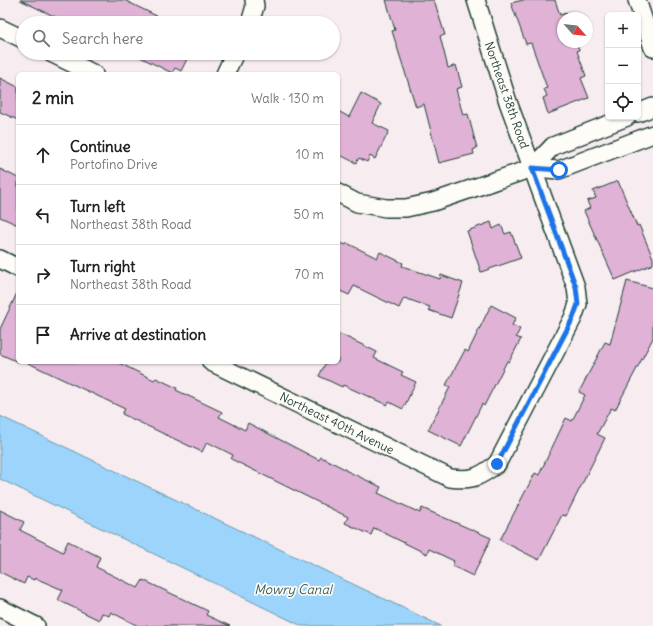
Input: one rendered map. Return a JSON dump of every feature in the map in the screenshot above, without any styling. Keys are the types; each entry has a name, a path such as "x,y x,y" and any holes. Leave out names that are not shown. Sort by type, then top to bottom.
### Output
{"street":[{"path":"252,16 255,6 254,0"},
{"name":"Northeast 38th Road","path":"465,480 481,476 497,464 573,318 578,304 576,287 508,102 476,0"},
{"path":"637,0 653,48"},
{"path":"0,28 16,36"},
{"path":"65,60 90,72"},
{"path":"226,72 232,60"},
{"path":"641,112 653,107"},
{"path":"532,168 553,146 619,120"},
{"path":"340,194 357,203 386,208 406,208 433,202 532,168 559,170 653,134"},
{"path":"0,259 16,267"},
{"name":"Northeast 40th Avenue","path":"215,364 450,478 465,480"},
{"path":"1,611 36,626"}],"water":[{"name":"Mowry Canal","path":"0,416 441,626 302,626 0,479"}],"building":[{"path":"20,0 124,0 157,16 53,16"},
{"path":"386,0 434,0 445,35 440,36 448,68 456,65 462,87 456,89 463,115 468,114 477,148 473,150 474,154 439,163 424,104 416,107 392,31 395,30"},
{"path":"523,0 555,0 559,12 557,12 557,48 578,48 579,50 577,51 586,76 581,78 589,98 548,114 543,98 547,96 544,89 547,88 531,43 526,44 511,3"},
{"path":"146,60 186,60 181,71 175,68 173,72"},
{"path":"0,78 16,86 16,119 0,112"},
{"path":"361,93 381,104 372,123 389,131 375,159 370,156 367,162 359,158 356,163 340,155 340,112 349,117"},
{"path":"0,169 16,177 16,224 0,217"},
{"path":"618,181 637,226 639,225 653,258 653,264 615,280 584,211 590,208 587,201 596,198 593,191"},
{"path":"491,222 493,229 501,225 505,234 511,232 521,258 481,272 467,231"},
{"path":"340,243 346,245 347,243 377,258 380,252 403,263 402,266 440,279 441,275 463,283 451,318 428,310 430,307 404,298 399,308 354,286 349,295 340,291"},
{"path":"627,281 653,288 653,338 615,410 611,408 597,434 605,438 566,516 562,515 539,560 500,540 535,473 539,475 566,418 572,421 585,395 579,392 605,342 610,344"},
{"path":"16,295 16,361 0,354 0,329"},
{"path":"491,305 516,318 512,325 520,329 516,337 521,339 509,362 507,361 484,406 482,404 461,446 428,430 450,387 446,385 465,350 468,352"},
{"path":"340,334 377,352 374,358 403,372 401,375 416,382 403,409 389,402 387,405 319,376 325,364 340,364"},
{"path":"30,364 121,364 154,380 156,378 177,388 176,390 222,412 219,417 245,430 248,423 319,460 321,457 381,487 378,493 420,513 422,508 491,538 473,576 452,566 454,561 429,549 427,554 374,528 371,535 345,523 348,517 231,459 233,455 207,442 202,452 122,414 125,409"},
{"path":"0,510 24,522 20,530 63,552 68,541 100,557 96,567 138,588 143,580 208,611 206,615 230,626 138,626 111,612 109,616 102,613 99,620 58,600 63,590 35,578 34,580 27,577 24,584 0,572"}],"route":[{"path":"497,464 573,318 578,304 576,287 532,168 559,170"}]}
